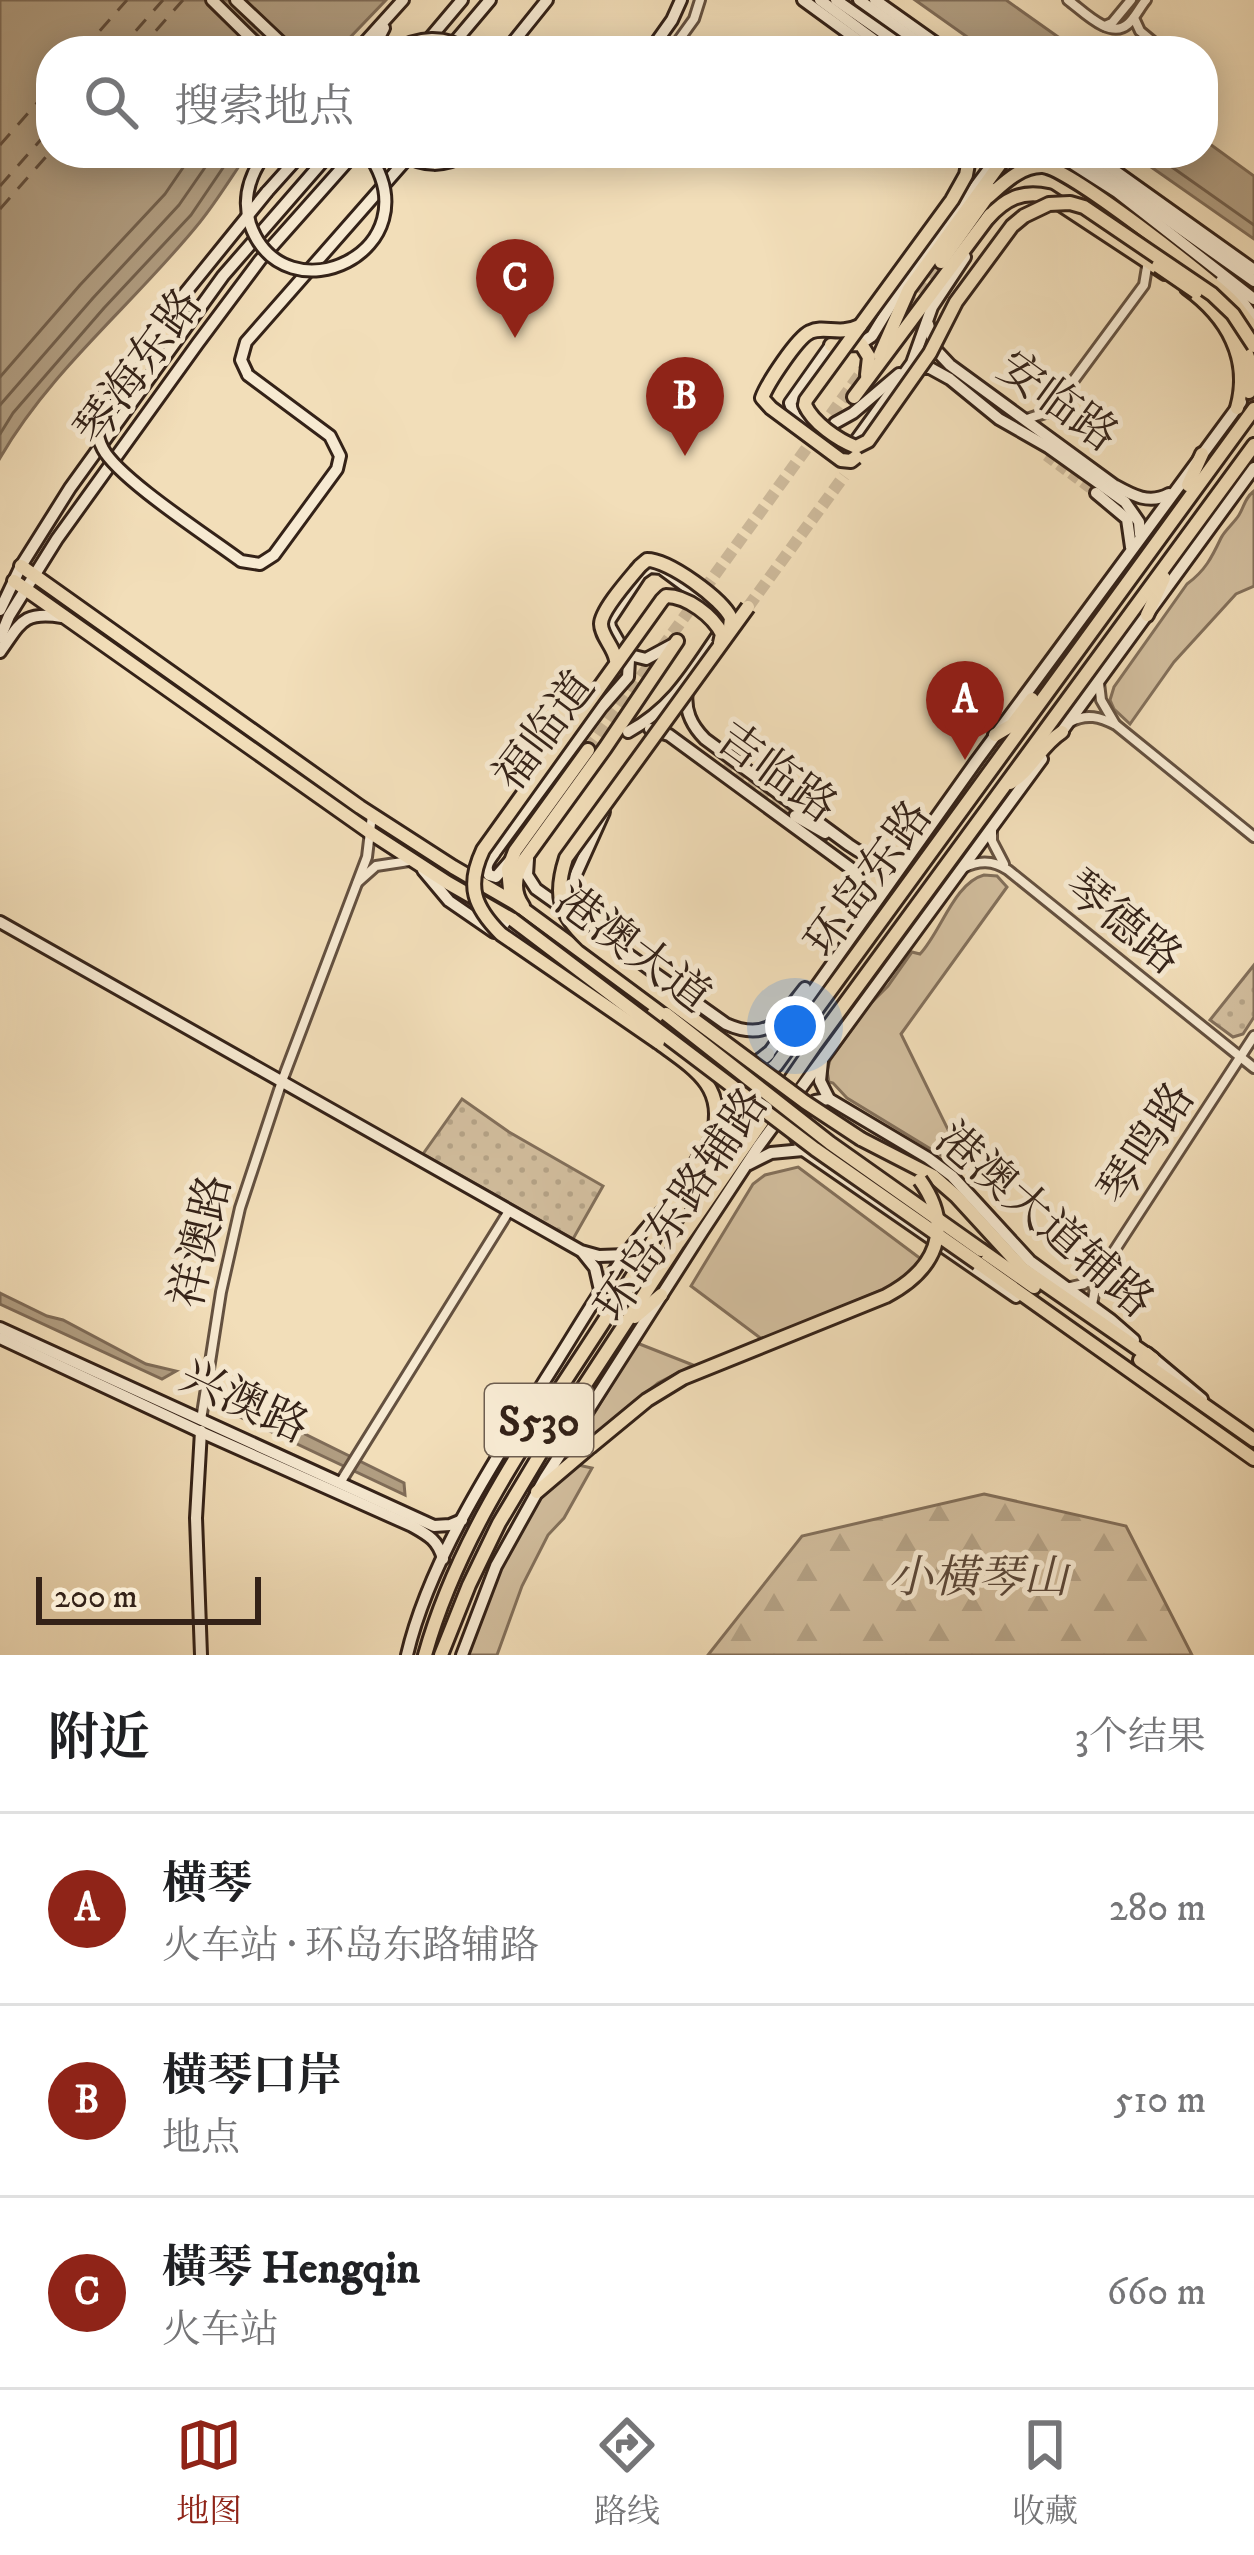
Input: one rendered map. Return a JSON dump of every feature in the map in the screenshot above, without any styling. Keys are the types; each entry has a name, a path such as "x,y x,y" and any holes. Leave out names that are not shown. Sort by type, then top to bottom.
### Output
{"main road":[{"path":"212,0 249,36"},
{"path":"236,0 274,36"},
{"path":"371,36 403,0"},
{"path":"432,36 462,0"},
{"path":"460,36 490,0"},
{"path":"518,36 547,0"},
{"path":"661,36 681,0"},
{"path":"803,0 852,36"},
{"path":"820,0 869,36"},
{"path":"836,0 888,36"},
{"path":"859,0 910,36"},
{"path":"875,0 926,36"},
{"path":"380,36 391,14"},
{"path":"255,168 246,198 253,231 281,262 316,271 341,266 372,242 382,224 384,189 376,168"},
{"path":"289,168 109,387 98,413 100,444 114,465 254,565 274,555 337,469 340,456 330,436 248,375 242,360 247,342 399,168"},
{"name":"琴海东路","path":"0,638 23,578 70,488 223,276 317,168"},
{"name":"琴海东路","path":"0,610 244,280 342,168"},
{"path":"868,442 851,446 810,415 805,405 962,184 966,168"},
{"path":"989,168 907,278 872,336 831,346 792,396 795,417 834,446 847,448 861,436 912,363 927,317 986,220 1002,203 1030,194 1048,196 1167,274 1217,313 1231,334 1242,371 1237,408"},
{"path":"876,368 909,289 1000,168"},
{"path":"941,262 1003,168"},
{"path":"988,197 1010,178 1032,168"},
{"path":"1051,168 1109,205 1230,299 1254,330"},
{"path":"1079,168 1254,299"},
{"path":"1099,168 1254,281"},
{"path":"1101,168 1254,270"},
{"path":"831,346 861,344 866,349 869,368 854,397 1011,186 1027,175 1067,176"},
{"path":"844,476 919,371 956,302 1012,226 1058,202 1099,214 1212,294 1233,314 1254,346"},
{"path":"1138,208 1175,245 1231,289 1254,319"},
{"path":"1024,216 1044,209 1084,215 1199,294 1237,332 1250,358 1252,389"},
{"name":"安临路","path":"927,317 942,358 1114,484 1143,499 1163,498 1176,488"},
{"path":"856,457 841,460 762,398 807,334 818,329 846,332 861,325"},
{"name":"安临路","path":"835,423 854,413 899,374 930,368 1125,502 1139,522 1139,537"},
{"name":"环岛东路辅路","path":"750,1092 768,1054 858,925 1252,389"},
{"name":"环岛东路","path":"425,1655 459,1566 494,1495 637,1269 700,1159 776,1065 1254,409"},
{"name":"环岛东路","path":"441,1655 499,1523 678,1243 791,1078 1254,445"},
{"path":"1177,512 1179,497 1202,454"},
{"name":"环岛东路辅路","path":"462,1655 496,1566 538,1492 746,1166 1254,468"},
{"path":"1096,493 1125,516 1131,549"},
{"path":"1147,615 1186,537"},
{"path":"677,641 646,658 621,657 602,631 602,619 647,560 661,560 724,606 731,618 727,633"},
{"name":"福临道","path":"588,750 511,859 496,877 489,875 486,871 495,852 624,684 630,671 610,627 610,616 640,574 656,566 719,610 726,621 659,714 628,732"},
{"name":"港澳大道","path":"23,578 64,617 371,832 513,920 750,1092 815,1149 1153,1364 1254,1441"},
{"name":"港澳大道","path":"23,578 372,815 532,915 1114,1362 1254,1459"},
{"path":"701,1007 700,1018 683,1037 662,1042 501,934 481,910 473,877 483,850 662,599 672,595 686,600 721,628 716,650"},
{"path":"538,1492 634,1409 683,1378 886,1296 921,1273 934,1249 938,1224 929,1193 903,1165 805,1102 602,952 566,917 559,900 566,858 748,608"},
{"path":"0,652 25,618 64,617"},
{"name":"福临道","path":"532,915 519,900 516,878 677,641"},
{"name":"吉临路","path":"691,674 688,715 705,739 865,856 896,860 916,847"},
{"path":"995,735 1012,725 1032,698 1056,679"},
{"path":"1004,786 1018,778 1043,746 1065,728"},
{"name":"吉临路","path":"628,732 662,731 854,870 867,891 858,925"},
{"path":"605,748 628,732"},
{"path":"691,751 683,734 705,739"},
{"path":"591,929 574,899 572,883 611,795"},
{"path":"796,816 849,845"},
{"path":"535,846 526,866 530,883 740,1030 763,1031 779,1021 847,941"},
{"path":"854,870 871,872 872,862 865,856"},
{"name":"福临道","path":"511,859 508,879 515,903"},
{"path":"415,862 449,901 704,1078"},
{"path":"453,867 725,1066 750,1067 768,1054"},
{"path":"450,885 601,992 704,1078 712,1090 717,1117 710,1144"},
{"path":"0,922 581,1251 626,1255"},
{"path":"666,1014 787,1098 933,1176 1023,1268 1153,1364"},
{"path":"746,1166 771,1153 803,1150 794,1134 797,1122 815,1101 829,1099 820,1082 823,1058"},
{"name":"港澳大道辅路","path":"829,1099 952,1177 1014,1246 1111,1320 1153,1364"},
{"name":"港澳大道辅路","path":"803,1150 1114,1362"},
{"path":"678,1243 714,1172 700,1159"},
{"name":"环岛东路辅路","path":"407,1655 443,1559 505,1444 626,1255 676,1196"},
{"path":"581,1251 595,1268 600,1293"},
{"path":"625,1326 661,1295"},
{"name":"兴澳路","path":"0,1328 430,1535 443,1559"},
{"name":"兴澳路","path":"0,1338 434,1526 462,1520"},
{"path":"201,1426 196,1518 201,1655"}],"street":[{"path":"682,36 700,0"},
{"path":"1068,0 1105,26 1121,28 1146,0"},
{"path":"1105,26 1131,0"},
{"path":"1134,16 1146,36"},
{"path":"1025,420 1051,411 1144,285 1148,261"},
{"path":"1144,285 1167,274"},
{"path":"1051,411 1051,438"},
{"path":"1099,681 1101,700 1116,725"},
{"path":"1065,728 1088,716 1116,725 1254,837"},
{"name":"祥澳路","path":"201,1426 239,1208 367,856 372,815"},
{"name":"琴德路","path":"993,826 994,848 1009,870"},
{"path":"357,883 376,866 415,862"},
{"name":"琴德路","path":"960,870 984,862 1009,870 1254,1068"},
{"name":"琴鸣路","path":"1105,1265 1254,1036"},
{"path":"340,1483 509,1210"},
{"path":"1066,1288 1084,1284 1105,1265"},
{"path":"1092,1307 1105,1265"}],"green space":[{"path":"1254,491 1254,586 1236,594 1174,662 1130,724 1110,700 1114,687 1207,563"},
{"path":"984,875 997,876 1007,887 901,1034 962,1158 957,1165 847,1098 829,1082 827,1071 869,1005 912,952 920,954 928,945 964,888"},
{"path":"1254,965 1254,1017 1243,1034 1233,1037 1210,1020"},
{"path":"462,1099 603,1186 573,1239 423,1154"},
{"path":"798,1167 921,1259 901,1282 763,1340 691,1286 753,1184 765,1175"},
{"path":"637,1343 693,1365 658,1383 581,1446 578,1440"},
{"path":"578,1465 592,1468 564,1518 548,1535 522,1586 497,1655 468,1655 527,1518 554,1482"},
{"name":"小橫琴山","path":"984,1494 1126,1526 1192,1655 708,1655 802,1536"}],"water":[{"path":"0,0 386,0 351,36 36,36 36,168 238,168 175,252 44,395 0,458"},
{"path":"915,0 1006,0 1057,36 966,36"},
{"path":"1218,150 1254,176 1254,239 1152,168 1218,168"},
{"path":"0,1293 146,1364 176,1371 162,1379 0,1304"},
{"path":"240,1402 404,1483 405,1495 240,1417"}],"ferry route":[{"path":"95,36 127,0"},
{"path":"131,36 163,0"},
{"path":"151,36 183,0"},
{"path":"0,145 36,104"},
{"path":"0,186 36,145"},
{"path":"0,209 36,168"}],"tunnel":[{"path":"898,322 941,262"},
{"path":"588,750 869,362"},
{"path":"1046,456 1096,493"},
{"path":"748,607 844,476"},
{"path":"724,764 795,816"}],"place":[{"name":"橫琴 Hengqin","path":"515,338"},
{"name":"横琴口岸","path":"685,456"},
{"name":"横琴","path":"965,760"}]}
